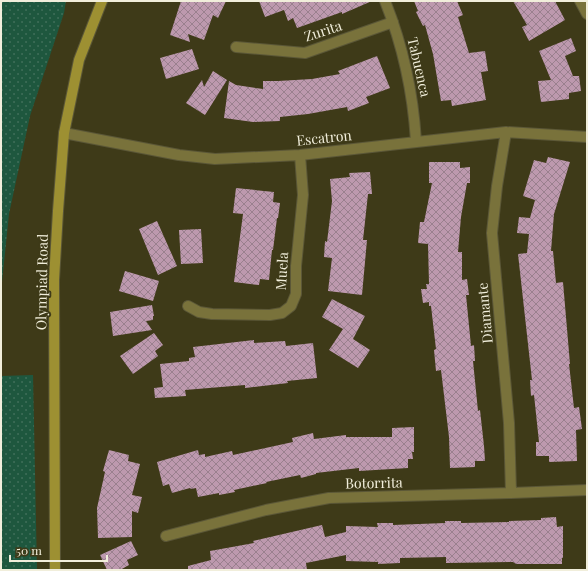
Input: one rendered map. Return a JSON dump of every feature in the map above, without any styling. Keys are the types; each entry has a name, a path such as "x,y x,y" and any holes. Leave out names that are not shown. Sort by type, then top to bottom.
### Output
{"main road":[{"name":"Olympiad Road","path":"55,570 54,280 64,133 79,60 102,1"}],"street":[{"name":"Tabuenca","path":"385,1 393,22 406,67 414,113 416,141"},
{"path":"580,1 587,14"},
{"name":"Zurita","path":"236,47 305,53 393,22"},
{"name":"Escatron","path":"64,133 179,155 215,159 300,155 506,132 587,137"},
{"name":"Diamante","path":"506,132 497,186 492,233 509,423 511,494"},
{"name":"Muela","path":"188,306 199,312 212,314 270,315 282,313 291,306 296,294 296,266 303,195 300,155"},
{"name":"Botorrita","path":"166,536 266,510 330,498 511,494 587,490"}],"green space":[{"path":"1,1 66,1 64,13 30,116 9,214 1,292"},
{"path":"33,375 37,570 1,570 1,376"}],"building":[{"path":"181,1 226,1 218,18 213,15 204,40 188,34 190,42 170,35"},
{"path":"259,1 372,1 342,14 342,12 297,28 293,18 288,21 284,10 265,17"},
{"path":"414,1 457,1 463,15 458,17 469,53 485,51 488,71 481,72 486,100 452,106 451,100 441,101 433,54 425,25 423,26 416,12 418,11"},
{"path":"513,1 555,1 565,20 529,41 522,27 527,25"},
{"path":"571,38 576,51 565,56 573,76 579,76 581,91 569,93 569,99 541,102 538,81 551,80 539,51"},
{"path":"192,49 199,69 166,79 160,58"},
{"path":"377,56 390,88 366,97 369,103 348,111 347,107 280,117 280,121 253,122 224,118 229,81 236,85 263,89 263,81 312,79 340,74 338,71"},
{"path":"213,71 227,80 205,115 186,103 202,80 204,87"},
{"path":"548,157 570,162 554,214 551,251 553,251 556,283 563,282 574,408 579,407 582,429 576,430 577,461 549,462 549,456 536,456 536,442 539,442 534,395 531,396 530,380 532,380 518,254 527,253 529,234 517,233 519,217 530,218 535,200 523,196 534,160 546,163"},
{"path":"429,162 460,162 460,168 470,167 470,183 467,183 461,217 458,252 462,252 462,280 467,279 469,295 466,295 471,346 474,345 475,361 473,361 478,411 480,410 484,446 485,461 475,461 475,467 450,468 449,437 441,370 436,371 434,350 436,349 431,306 429,306 429,302 423,303 421,289 427,289 426,284 429,284 428,244 418,243 420,222 424,222 432,183 429,183"},
{"path":"370,172 372,194 368,194 363,240 367,240 362,295 328,291 332,258 324,257 325,241 327,242 332,201 330,179 350,177 349,173"},
{"path":"236,188 274,192 273,202 280,203 272,250 269,280 260,279 259,285 234,282 243,214 233,213"},
{"path":"157,221 177,266 158,275 139,229"},
{"path":"201,229 203,263 181,264 179,230"},
{"path":"125,271 159,281 153,301 119,291"},
{"path":"332,299 365,316 353,339 370,350 358,368 329,350 343,329 322,317"},
{"path":"152,305 154,316 153,320 146,321 152,330 113,336 110,312"},
{"path":"154,333 163,345 155,351 158,356 133,374 120,356"},
{"path":"254,340 254,343 285,341 286,346 313,343 317,378 245,388 245,385 185,390 186,396 155,398 154,388 163,387 160,364 189,361 189,358 195,357 193,347"},
{"path":"414,427 414,452 412,452 413,459 408,459 408,468 359,471 359,468 316,473 301,478 300,475 266,482 267,483 234,490 235,492 219,495 219,493 198,497 196,488 190,488 172,493 169,484 163,486 157,462 198,450 199,455 205,454 205,457 232,451 233,455 293,442 292,438 313,433 314,439 346,435 346,437 392,437 392,428"},
{"path":"109,450 129,455 128,461 140,464 132,495 142,497 138,513 132,511 132,537 98,538 97,508 105,472 103,471"},
{"path":"556,517 557,527 563,526 562,564 516,564 513,562 446,563 446,557 400,558 400,563 378,564 378,562 346,561 346,555 306,563 307,570 188,570 188,566 211,560 210,551 254,543 253,541 322,525 325,537 346,532 346,526 378,527 377,523 393,523 393,525 445,523 445,521 461,521 461,523 509,522 541,520 541,518"},
{"path":"131,541 138,555 127,560 129,565 120,570 107,570 100,555"}]}
